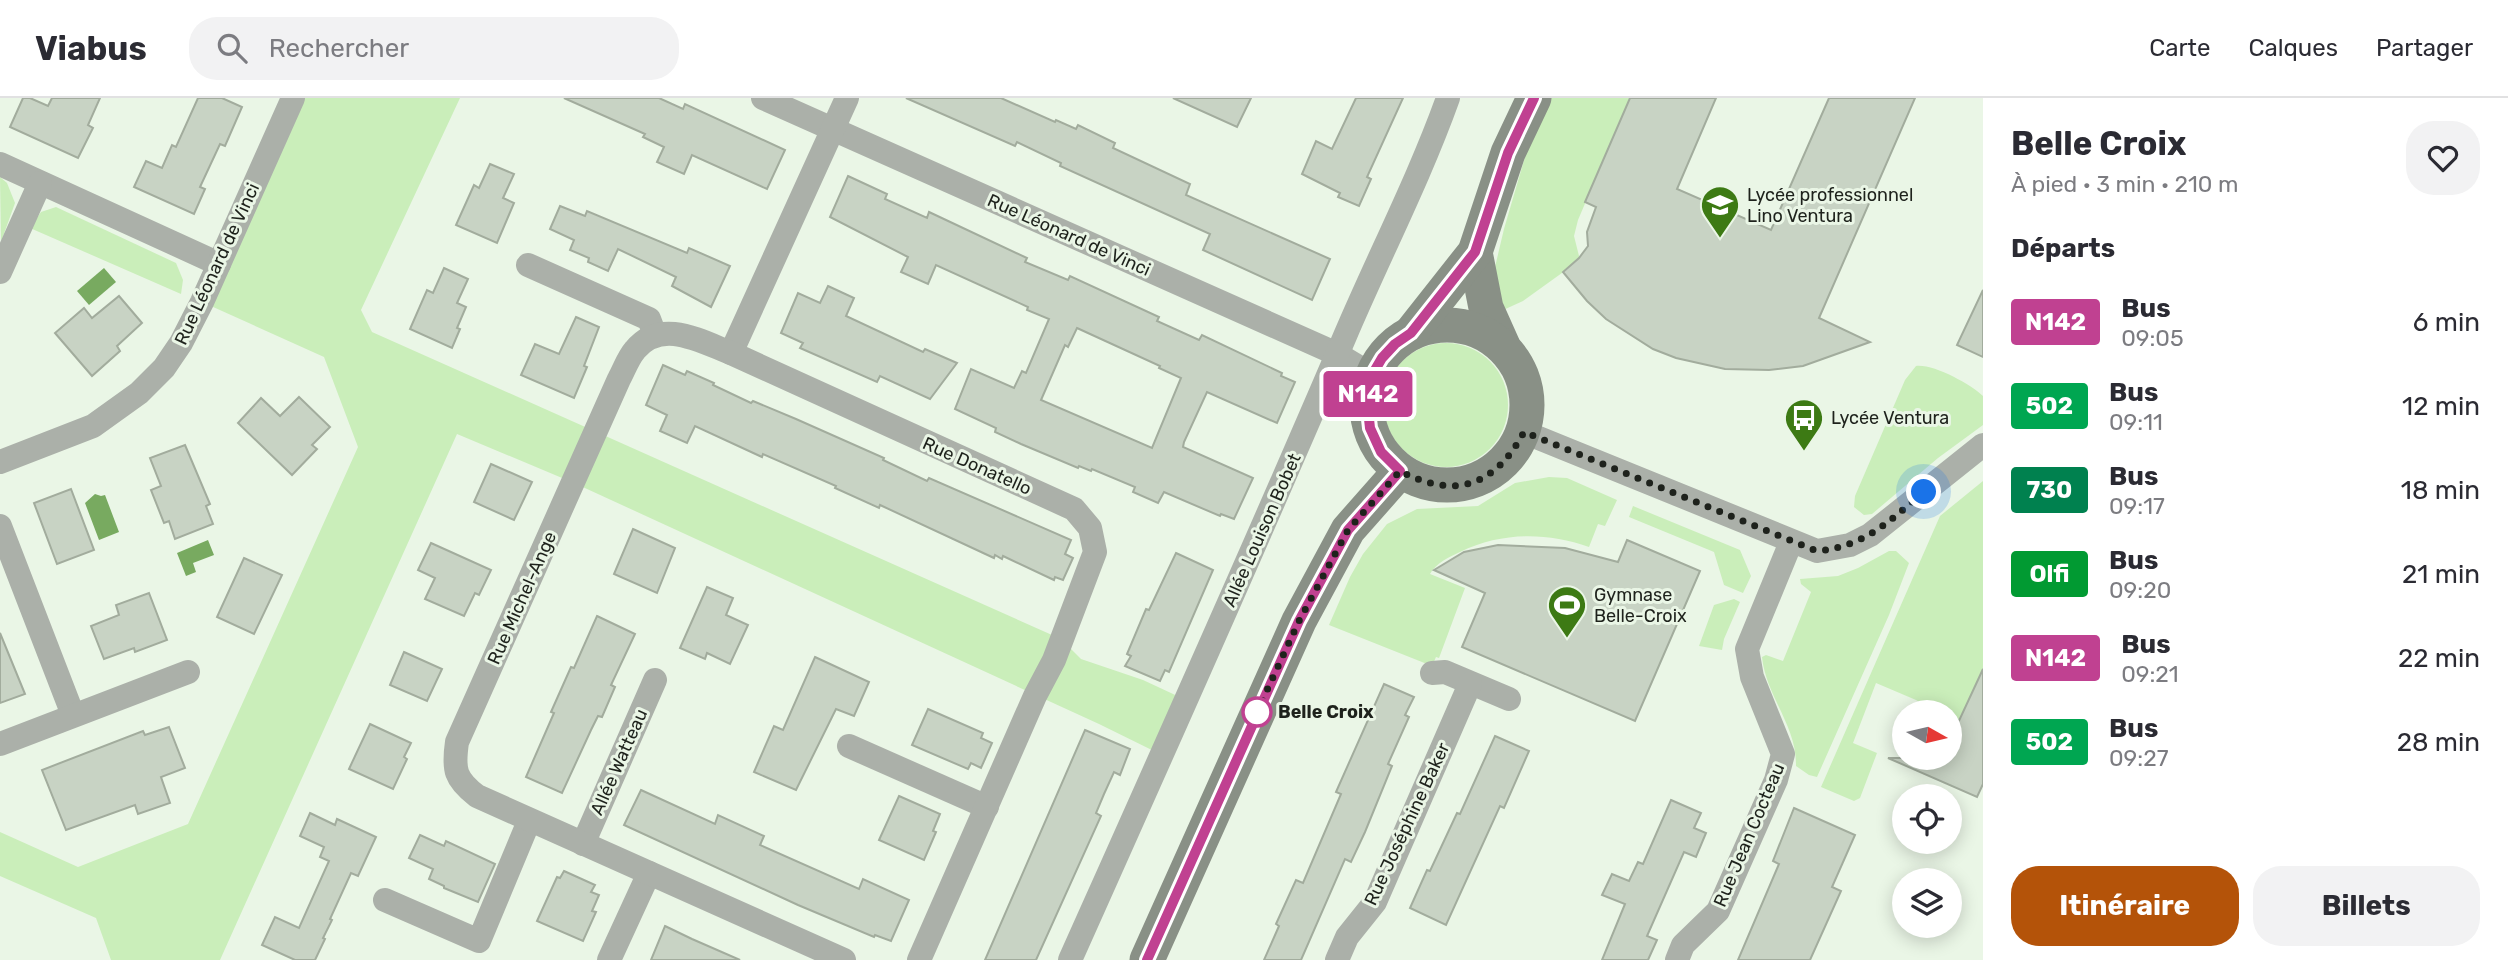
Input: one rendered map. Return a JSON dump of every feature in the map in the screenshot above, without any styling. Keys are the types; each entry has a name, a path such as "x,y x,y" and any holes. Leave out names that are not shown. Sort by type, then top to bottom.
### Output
{"main road":[{"path":"1475,252 1486,308 1503,346 1517,364 1526,386 1528,409 1524,432 1512,454 1503,463 1472,483 1447,486 1422,482 1400,471 1381,452 1370,428 1367,401 1372,375 1382,358 1395,344 1411,333 1475,252 1508,153 1534,98"},
{"path":"1411,333 1434,326 1459,325 1482,332 1503,346"},
{"path":"1147,960 1299,621 1348,530 1400,471"}],"street":[{"name":"Rue Léonard de Vinci","path":"0,462 93,426 139,393 164,368 181,343 219,264 293,98"},
{"name":"Rue Léonard de Vinci","path":"763,98 1337,355 1372,375"},
{"path":"528,265 649,319 655,335 668,332 683,334 731,353 846,98"},
{"name":"Allée Louison Bobet","path":"1070,960 1254,549 1432,142 1448,98"},
{"path":"0,164 219,264"},
{"path":"0,272 40,183"},
{"name":"Rue Michel-Ange","path":"655,335 635,349 619,379 457,742 455,768 464,786 477,796 844,960"},
{"name":"Rue Donatello","path":"731,353 1074,509 1090,528 1096,552 1054,660 987,807"},
{"path":"1524,432 1817,551 1860,541 1888,522 1983,445"},
{"path":"0,526 73,715"},
{"name":"Rue Jean Cocteau","path":"1676,960 1683,945 1718,911 1776,780 1783,754 1752,677 1747,649 1791,542"},
{"path":"0,744 188,672"},
{"path":"1432,673 1445,672 1509,699"},
{"name":"Allée Watteau","path":"583,844 655,680"},
{"name":"Rue Joséphine Baker","path":"1337,960 1347,937 1375,902 1470,684"},
{"path":"849,746 987,807 919,960"},
{"path":"385,900 479,942 529,821"},
{"path":"609,960 649,873"}],"shaded area":[{"path":"293,98 460,98 361,310 372,332 1061,639 1081,659 1143,680 1186,700 1162,755 574,483 457,434 220,960 111,960 96,918 0,876 0,832 78,867 188,824 358,447 324,357 202,302"},
{"path":"1550,98 1630,98 1578,220 1574,236 1580,260 1523,301 1501,311 1495,267 1527,150"},
{"path":"0,177 7,183 15,203 1,242"},
{"path":"56,207 176,263 183,280 181,294 30,228 41,212"},
{"path":"104,268 116,282 89,305 77,291"},
{"path":"1446,343 1470,348 1490,361 1503,381 1508,405 1503,429 1490,449 1470,462 1446,467 1422,462 1402,449 1389,429 1384,405 1389,381 1402,361 1422,348"},
{"path":"1916,366 1932,368 1951,376 1983,396 1983,425 1938,458 1872,514 1864,515 1854,507 1855,496 1905,380"},
{"path":"1549,477 1567,478 1617,500 1605,526 1598,524 1589,547 1556,539 1524,536 1476,545 1439,564 1430,574 1465,588 1439,658 1436,657 1432,666 1329,625 1363,554 1387,524 1417,509 1478,506 1515,483"},
{"path":"1983,481 1983,689 1962,718 1962,700 1916,700 1876,683 1853,743 1877,753 1860,798 1854,801 1821,787 1940,516"},
{"path":"95,494 105,495 119,532 99,540 85,503"},
{"path":"1633,506 1740,550 1751,576 1743,593 1724,585 1714,552 1629,517"},
{"path":"208,540 214,555 193,563 196,572 186,576 177,553"},
{"path":"1889,551 1896,551 1909,563 1889,615 1817,777 1809,775 1796,766 1792,738 1769,685 1762,657 1766,655 1783,661 1811,592 1801,584 1800,579 1838,576"},
{"path":"1734,599 1740,602 1722,650 1699,646 1714,605"}],"building":[{"path":"23,98 30,98 48,106 52,98 100,98 88,125 93,128 78,158 10,127"},
{"path":"198,98 222,98 242,107 225,146 220,144 200,187 205,189 194,214 134,187 146,161 162,168 172,145 176,147"},
{"path":"564,98 659,98 683,109 685,104 785,150 767,189 692,155 684,174 657,162 664,147 643,137 645,134"},
{"path":"906,98 1001,98 1055,122 1056,120 1076,129 1078,125 1115,143 1113,148 1190,184 1186,195 1330,259 1312,300 1203,250 1210,234 1060,166 1061,163 1017,142 1015,146"},
{"path":"1173,98 1251,98 1237,127"},
{"path":"1356,98 1403,98 1367,177 1371,179 1359,206 1338,197 1340,193 1302,174 1316,141 1332,149"},
{"name":"Lycée professionnel Lino Ventura","path":"1630,98 1716,98 1677,189 1771,230 1829,98 1915,98 1819,318 1870,342 1803,366 1769,370 1725,369 1676,358 1653,349 1606,319 1587,301 1563,272 1588,246 1587,232 1596,207 1585,202"},
{"path":"490,164 514,174 503,198 514,203 497,243 456,225 474,185 479,188"},
{"path":"848,176 887,194 885,199 927,218 929,212 1027,258 1025,262 1068,280 1070,276 1159,317 1157,321 1199,340 1202,335 1282,373 1281,376 1295,382 1277,423 1207,392 1184,442 1183,447 1253,478 1234,519 1221,514 1220,516 1164,492 1158,503 1133,492 1135,487 1092,469 1078,468 1021,444 995,432 996,428 955,409 971,369 1014,388 1022,371 1026,373 1049,319 936,265 928,284 901,272 908,257 830,217","holes":["1077,328 1160,366 1159,368 1181,378 1152,448 1041,400 1065,345 1068,347"]},
{"path":"560,206 585,216 587,211 687,253 689,248 730,266 711,307 672,286 676,277 618,249 608,271 588,262 589,258 570,250 574,240 550,229"},
{"path":"444,268 468,279 457,303 466,307 452,348 410,329 427,290 433,293"},
{"path":"828,286 854,298 846,316 923,352 925,349 957,363 930,399 880,376 877,382 800,348 803,343 781,333 798,293 820,303"},
{"path":"1983,290 1983,357 1957,345"},
{"path":"119,296 142,323 117,346 120,351 92,376 55,333 84,308 92,318"},
{"path":"576,317 599,327 574,398 521,375 535,344 559,354"},
{"path":"663,365 685,375 687,371 751,403 753,401 884,458 883,460 927,481 929,478 1071,540 1065,554 1073,558 1063,580 1055,577 1054,580 1003,556 1002,559 995,555 994,558 880,505 879,508 835,488 836,486 763,454 762,457 695,426 687,443 660,431 667,415 646,405"},
{"path":"299,397 330,427 312,445 317,449 292,475 238,423 261,398 280,416"},
{"path":"185,445 210,504 206,506 213,524 175,539 169,521 164,523 151,490 161,486 150,458"},
{"path":"491,464 532,482 514,520 474,502"},
{"path":"71,489 94,550 57,564 34,503"},
{"path":"633,529 675,548 657,593 614,574"},
{"name":"Gymnase Belle-Croix","path":"1627,540 1700,571 1635,721 1462,647 1485,593 1434,570 1464,552 1498,545 1565,548 1618,562"},
{"path":"431,543 491,570 479,595 475,593 464,616 425,599 435,578 418,570"},
{"path":"1176,553 1213,570 1169,672 1165,670 1160,681 1125,666 1131,656 1127,654 1146,609 1149,610"},
{"path":"244,558 282,575 254,634 217,617"},
{"path":"707,587 733,598 726,615 748,625 730,664 707,653 705,659 680,648"},
{"path":"149,593 167,640 135,652 134,648 104,659 91,626 119,615 116,605"},
{"path":"597,616 635,634 611,685 615,687 602,717 598,716 562,793 526,777 554,713 551,712"},
{"path":"0,633 25,694 0,703"},
{"path":"404,652 442,669 427,701 390,685"},
{"path":"815,657 869,682 854,716 836,709 796,790 754,772 774,726 783,730"},
{"path":"1983,669 1983,784 1977,797 1962,790 1962,784 1947,784 1915,770 1962,770 1962,714"},
{"path":"1384,684 1414,697 1405,715 1409,717 1388,764 1392,766 1365,832 1351,862 1345,859 1301,960 1264,960 1279,926 1276,924 1296,880 1303,883 1341,794 1336,792"},
{"path":"928,709 983,733 981,738 992,743 981,768 971,763 968,769 912,745"},
{"path":"370,724 411,743 404,757 407,759 393,789 349,769"},
{"path":"169,727 185,768 161,777 170,803 138,814 135,805 66,830 42,770 143,731 145,735"},
{"path":"1085,730 1130,749 1120,775 1114,772 1104,794 1096,813 1101,816 1036,960 985,960"},
{"path":"1495,736 1529,751 1504,808 1500,806 1446,925 1410,908 1457,813 1460,814"},
{"path":"641,790 715,824 718,815 764,836 760,845 859,889 863,879 909,900 891,941 875,935 874,937 798,905 624,825"},
{"path":"899,796 940,814 933,831 936,832 924,860 879,840"},
{"path":"1671,800 1701,813 1694,828 1706,833 1696,857 1684,852 1647,936 1657,940 1648,960 1602,960 1625,904 1602,895 1612,874 1629,881 1638,862 1643,864"},
{"path":"1794,808 1855,835 1832,887 1841,891 1810,960 1738,960 1779,864 1773,861"},
{"path":"310,813 335,825 337,819 376,837 358,876 351,873 315,960 295,960 262,945 275,917 299,928 329,861 320,857 324,847 300,836"},
{"path":"420,835 444,846 446,841 495,864 478,902 429,879 433,869 409,858"},
{"path":"564,871 595,885 591,892 599,895 592,911 596,912 583,941 537,921 557,877 560,878"},
{"path":"665,926 692,939 740,960 651,960"}],"bus line":[{"name":"N142","path":"1147,960 1299,621 1348,530 1400,471 1381,452 1370,428 1367,401 1372,375 1382,358 1395,344 1411,333 1475,252 1508,153 1534,98"}],"place":[{"name":"Lycée professionnel Lino Ventura","path":"1720,239"},
{"name":"Lycée Ventura","path":"1804,452"},
{"name":"Gymnase Belle-Croix","path":"1567,639"},
{"name":"Belle Croix","path":"1257,712"}],"route":[{"path":"1257,712 1299,621 1348,530 1400,471 1422,482 1447,486 1472,483 1494,471 1512,454 1524,432 1817,551 1860,541 1924,492"}]}
